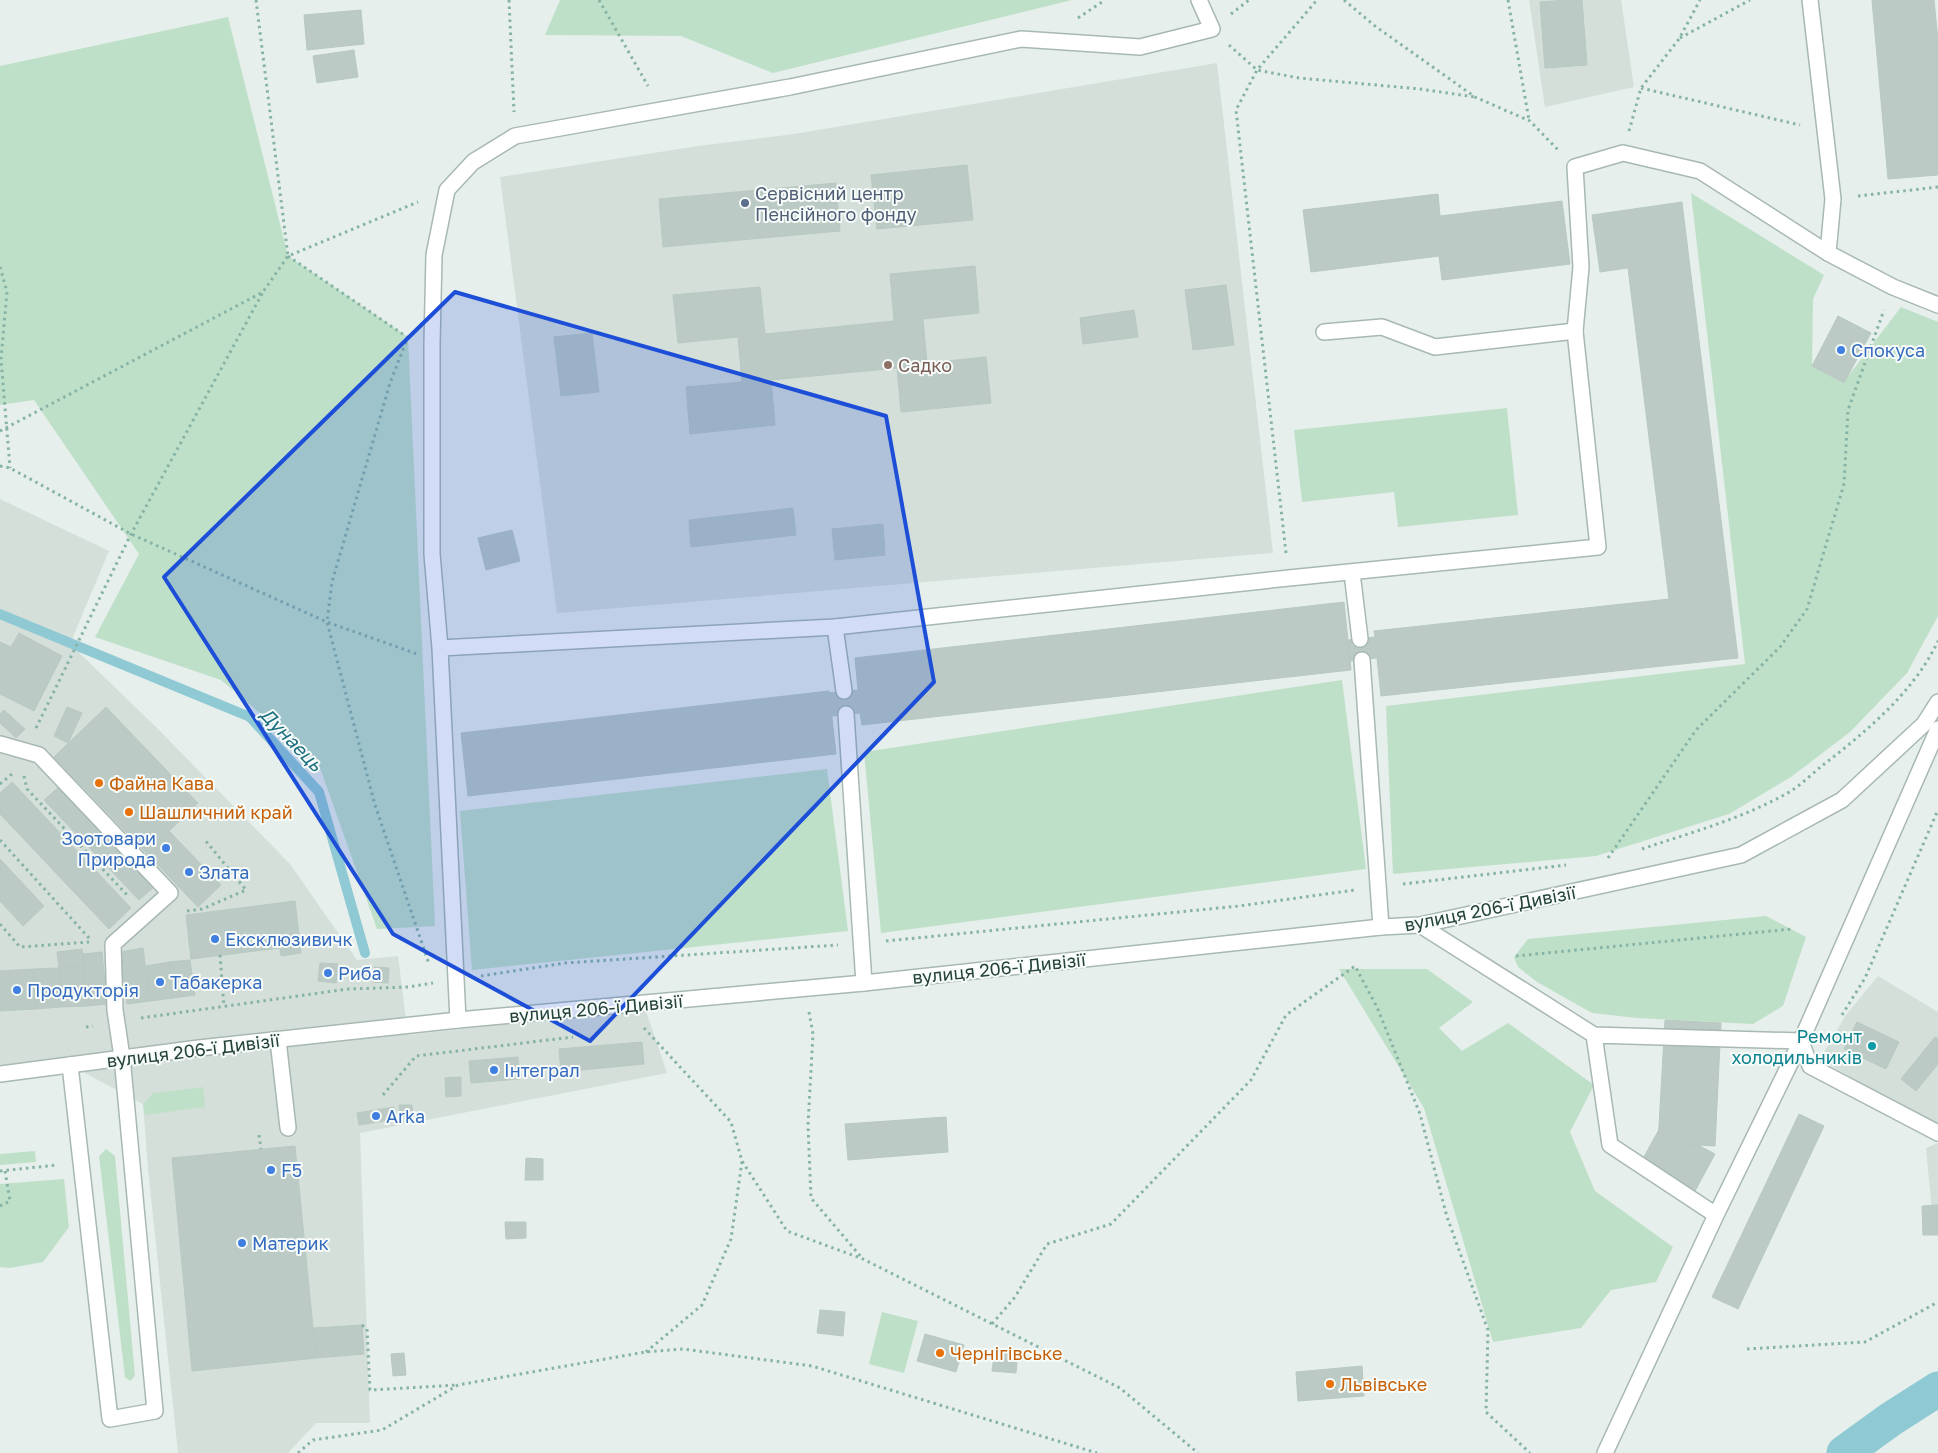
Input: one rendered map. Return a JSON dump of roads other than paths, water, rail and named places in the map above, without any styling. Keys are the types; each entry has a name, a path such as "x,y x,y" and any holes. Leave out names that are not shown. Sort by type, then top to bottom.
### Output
{"street":[{"path":"453,1021 441,655 432,554 434,254 447,190 473,162 515,136 790,87 1021,39 1140,47 1212,29 1198,0"},
{"path":"1810,0 1833,199 1828,253"},
{"path":"441,655 835,627 1598,547 1576,331 1581,267 1575,167 1623,153 1700,171 1828,253 1893,287 1938,305"},
{"path":"1324,332 1382,327 1435,347 1576,331"},
{"path":"1352,573 1360,639"},
{"path":"835,627 844,691"},
{"path":"1362,660 1381,927"},
{"name":"вулиця 206-ї Дивізії","path":"0,1074 122,1058 453,1021 864,983 1381,927 1420,925 1741,855 1842,800 1924,724 1938,702"},
{"path":"846,714 864,983"},
{"path":"1605,1453 1716,1215 1801,1041 1938,729"},
{"path":"0,744 39,755 170,893 113,944 116,1022 122,1058 156,1411 110,1419 70,1065"},
{"path":"1420,925 1594,1035 1801,1041"},
{"path":"1594,1035 1610,1145 1716,1215"},
{"path":"278,1040 288,1128"},
{"path":"1801,1041 1810,1066 1938,1133"}],"waterway":[{"name":"Дунаець","path":"0,614 250,717 319,792 365,953"},
{"path":"1844,1453 1891,1419 1938,1389"}],"place":[{"name":"Сервісний центр Пенсійного фонду","path":"745,203"},
{"name":"Спокуса","path":"1841,350"},
{"name":"Садко","path":"888,365"},
{"name":"Файна Кава","path":"99,783"},
{"name":"Шашличний край","path":"129,812"},
{"name":"Зоотовари Природа","path":"166,848"},
{"name":"Злата","path":"189,872"},
{"name":"Ексклюзивичк","path":"215,939"},
{"name":"Риба","path":"328,973"},
{"name":"Табакерка","path":"160,982"},
{"name":"Продукторія","path":"17,990"},
{"name":"Ремонт холодильників","path":"1872,1046"},
{"name":"Інтеграл","path":"494,1070"},
{"name":"Arka","path":"376,1116"},
{"name":"F5","path":"271,1170"},
{"name":"Материк","path":"242,1243"},
{"name":"Чернігівське","path":"940,1353"},
{"name":"Львівське","path":"1330,1384"}]}
